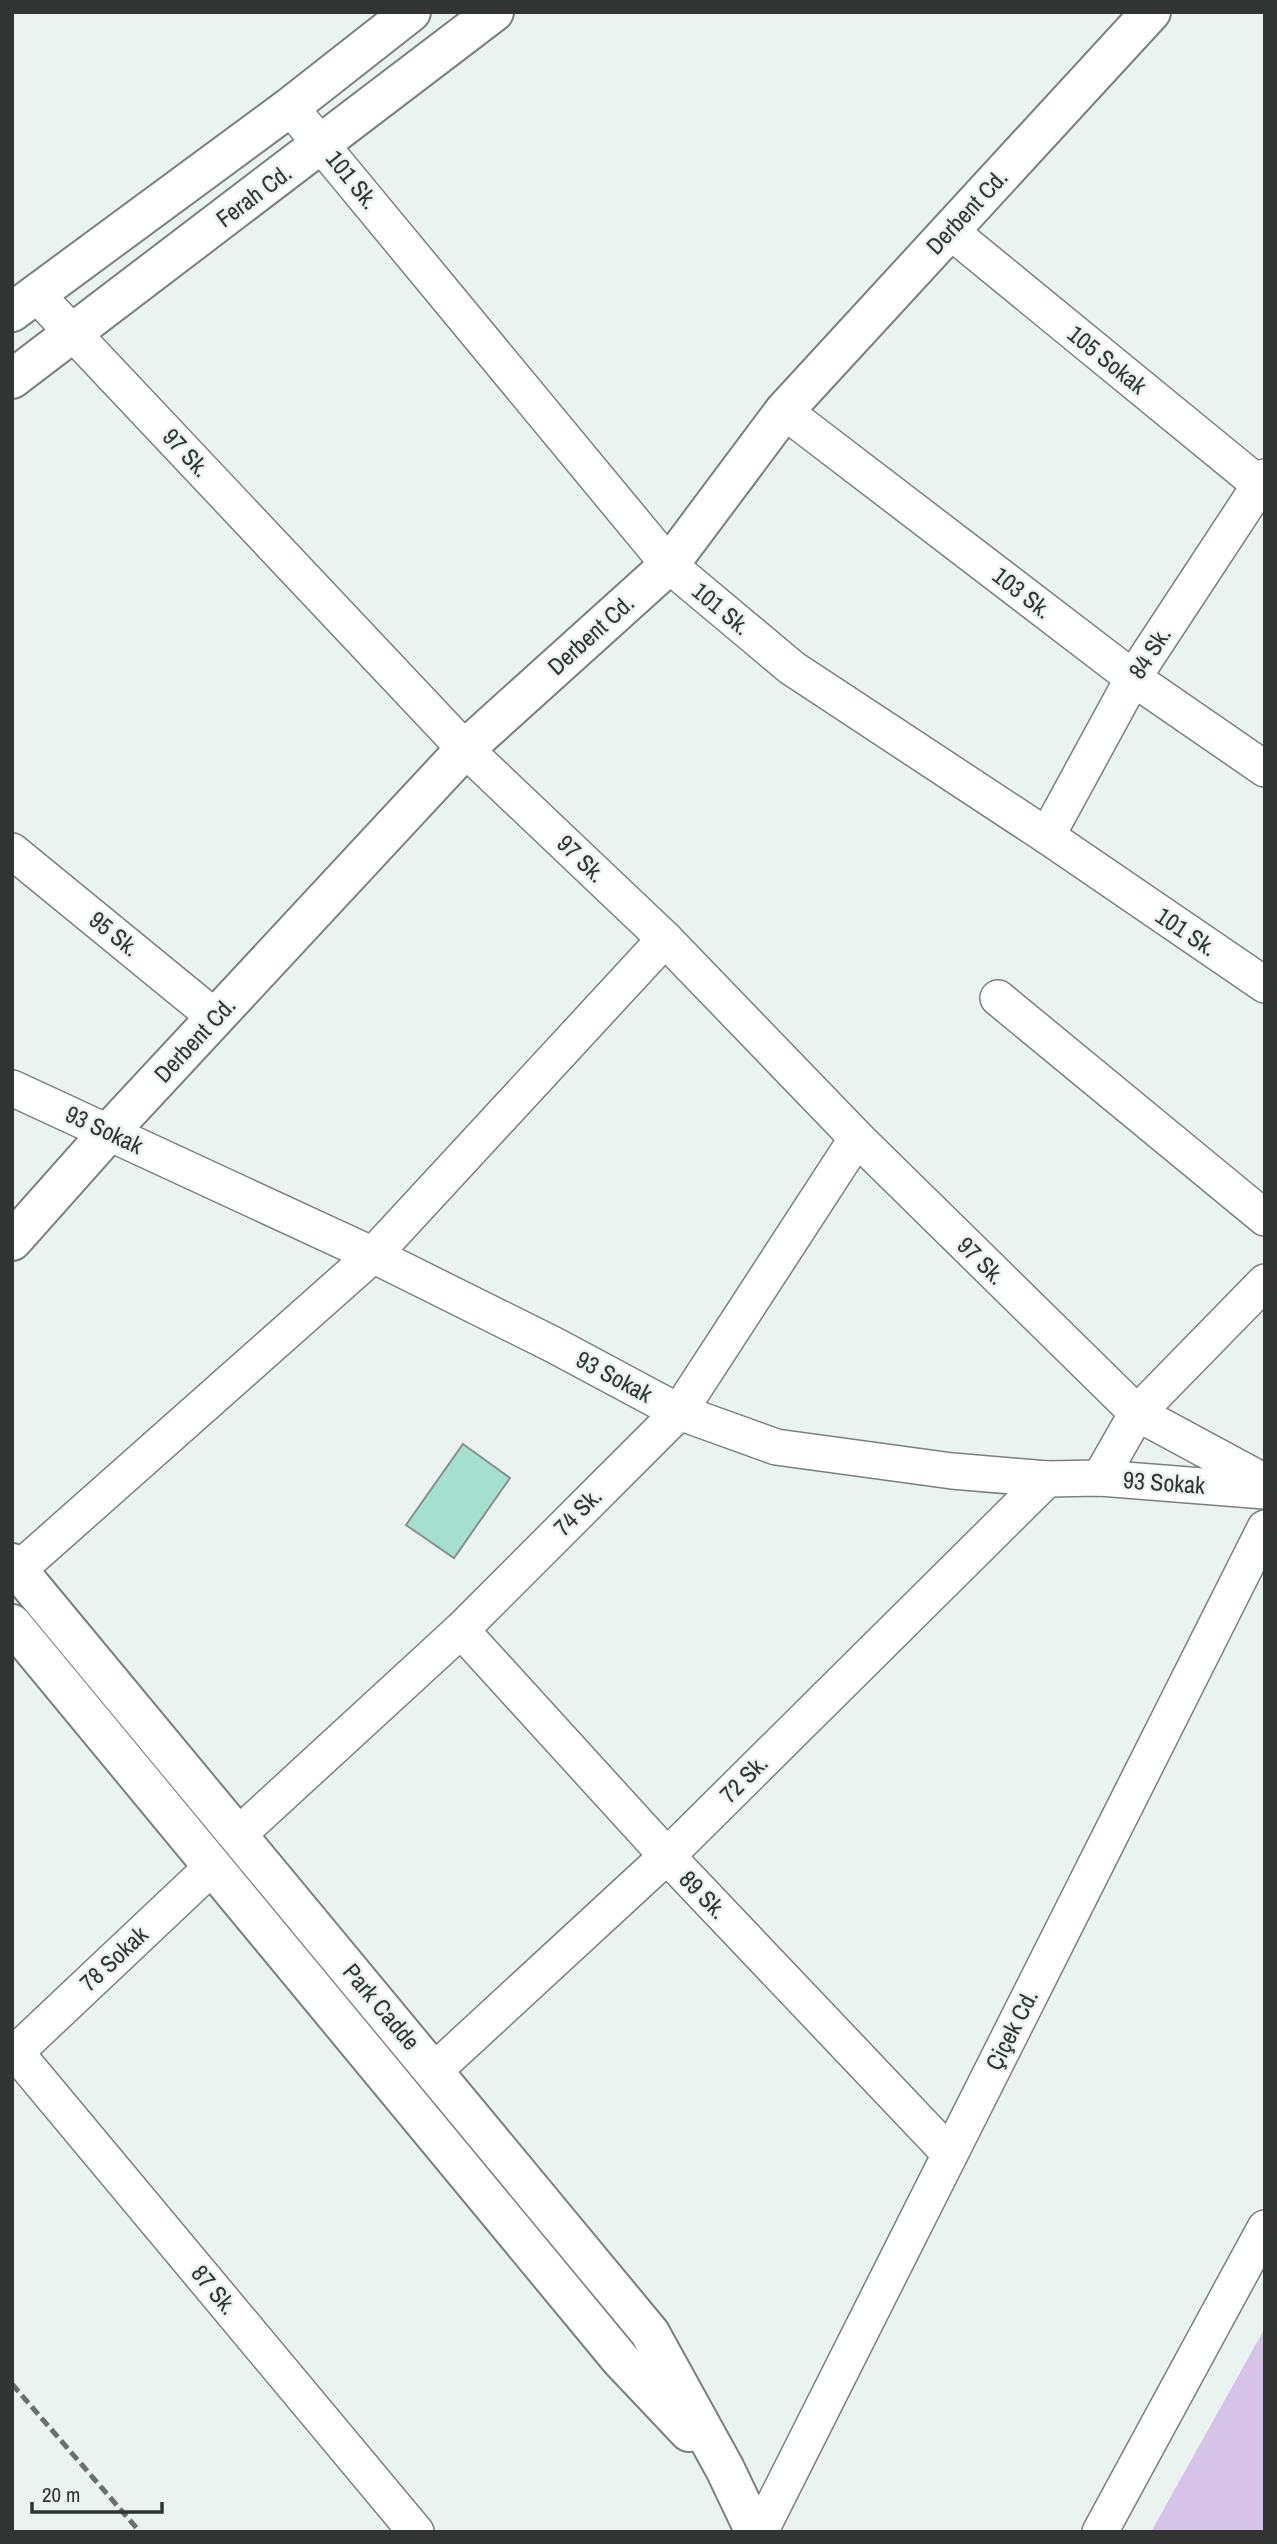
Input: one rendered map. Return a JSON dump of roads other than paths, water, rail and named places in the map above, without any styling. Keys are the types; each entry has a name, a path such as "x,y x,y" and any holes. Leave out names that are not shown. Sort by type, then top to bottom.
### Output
{"street":[{"name":"Ferah Cd.","path":"24,303 290,107 411,12"},
{"name":"Ferah Cd.","path":"12,379 494,12"},
{"name":"Derbent Cd.","path":"12,1241 466,749 668,565 784,411 1150,12"},
{"name":"101 Sk.","path":"290,107 668,565 792,668 1047,836 1265,985"},
{"name":"105 Sokak","path":"950,231 1263,484"},
{"name":"97 Sk.","path":"24,303 72,334 466,749 665,939 857,1138 1137,1413 1265,1482"},
{"name":"103 Sk.","path":"784,411 1133,678 1265,769"},
{"name":"84 Sk.","path":"1047,836 1133,678 1263,484"},
{"name":"95 Sk.","path":"12,851 216,1018"},
{"path":"15,1567 373,1255 665,939"},
{"path":"998,998 1265,1218"},
{"name":"93 Sokak","path":"12,1088 373,1255 554,1345 678,1412 776,1447 952,1471 1046,1479 1100,1478 1265,1491"},
{"name":"74 Sk.","path":"238,1835 460,1630 678,1412 857,1138"},
{"path":"1100,1478 1137,1413 1265,1282"},
{"name":"72 Sk.","path":"434,2071 667,1856 1046,1479"},
{"name":"Çiçek Cd.","path":"757,2532 1265,1528"},
{"name":"Park Cadde","path":"15,1567 650,2333 757,2532"},
{"name":"Park Cadde","path":"12,1624 620,2359 725,2469"},
{"name":"89 Sk.","path":"460,1630 667,1856 950,2154"},
{"name":"78 Sokak","path":"14,2050 213,1866"},
{"name":"87 Sk.","path":"14,2050 416,2532"},
{"path":"1100,2532 1265,2228"}],"railway":[{"path":"12,2384 140,2532"}]}
